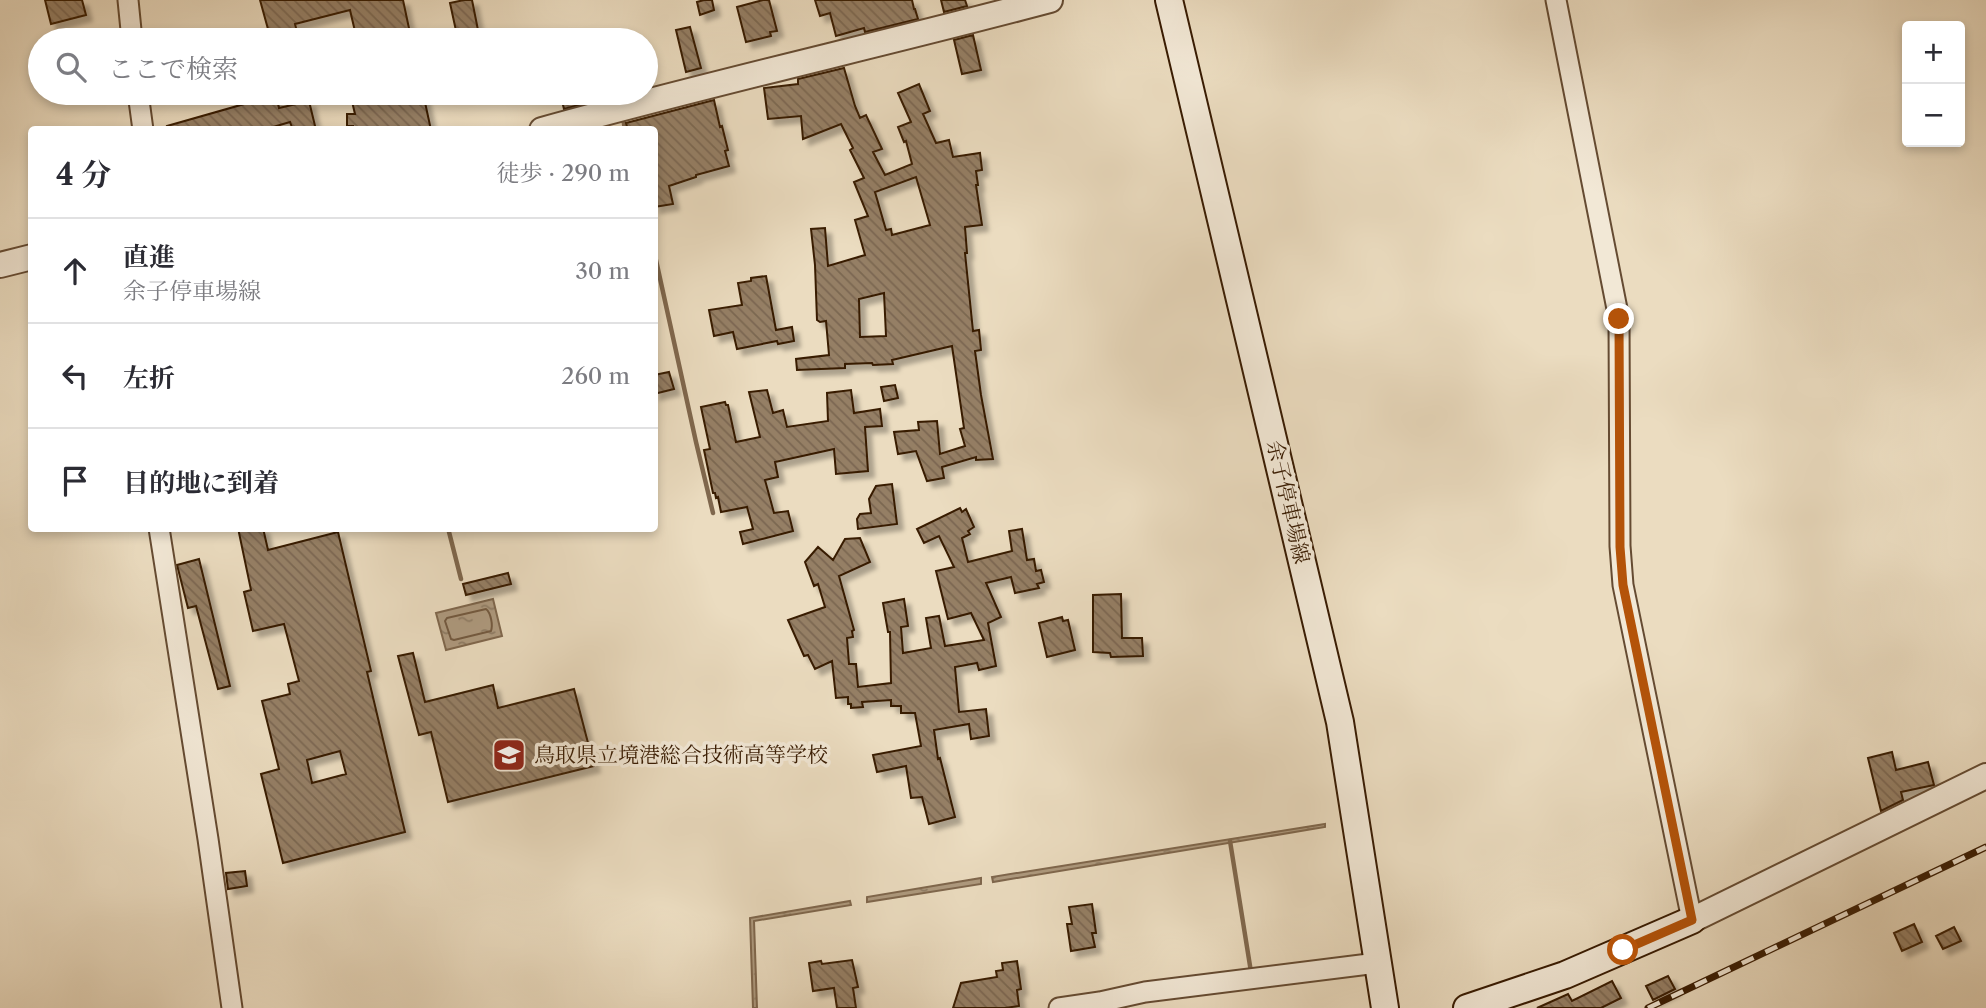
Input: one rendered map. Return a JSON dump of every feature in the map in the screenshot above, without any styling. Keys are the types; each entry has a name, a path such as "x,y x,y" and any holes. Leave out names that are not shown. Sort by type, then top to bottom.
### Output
{"main road":[{"name":"余子停車場線","path":"1169,0 1340,722 1385,1008"},
{"path":"1467,1008 1565,975 1692,920"}],"street":[{"path":"128,0 131,28"},
{"path":"658,99 1050,0"},
{"path":"1556,0 1619,319 1620,547 1623,585 1692,920 1986,776"},
{"path":"140,105 142,126"},
{"path":"556,126 632,105"},
{"path":"0,265 28,258"},
{"path":"160,532 232,1008"},
{"path":"1059,1008 1145,992 1377,963"}],"water":[{"path":"493,599 502,636 446,650 436,613"},
{"path":"1325,824 1325,827 993,882 992,877"},
{"path":"981,878 981,884 867,902 867,897"},
{"path":"850,901 851,905 754,921 757,1008 753,1008 750,918"}],"building":[{"path":"45,0 82,0 86,15 51,24"},
{"path":"260,0 403,0 409,28 354,28 350,10 295,24 296,28 268,28"},
{"path":"472,0 478,28 455,28 450,3"},
{"path":"712,0 714,10 700,15 697,2"},
{"path":"769,0 777,31 770,32 771,36 746,42 737,7"},
{"path":"815,0 912,0 918,19 865,32 864,28 836,36 830,13 820,16"},
{"path":"941,0 965,0 967,6 944,12"},
{"path":"690,27 701,68 686,72 676,30"},
{"path":"973,35 981,70 962,74 954,40"},
{"path":"844,68 860,118 866,115 882,149 873,152 885,175 912,164 906,141 904,142 898,127 911,122 898,93 919,84 930,111 923,114 936,143 949,140 953,157 980,153 982,170 976,171 976,185 982,225 965,227 965,253 973,331 979,330 981,350 975,351 993,459 976,460 976,457 942,467 944,478 927,481 916,451 898,454 894,432 919,430 918,422 937,421 940,454 965,446 960,429 964,428 952,346 892,360 893,364 845,364 845,368 797,370 796,359 829,355 826,321 817,320 811,229 825,228 828,266 865,255 855,220 868,216 854,182 864,178 841,124 803,139 801,116 768,119 764,88 798,84 798,79","holes":["916,177 930,225 892,235 891,229 886,230 875,192","884,293 886,336 860,337 859,299"]},
{"path":"714,100 728,150 725,151 729,166 669,186 673,204 658,206 658,126 627,126 626,123"},
{"path":"241,105 278,105 279,108 310,105 315,126 292,126 290,122 276,126 167,126"},
{"path":"353,105 426,105 430,126 347,126 347,114 355,114"},
{"path":"563,105 579,105 564,109"},
{"path":"766,276 776,330 792,327 794,341 778,344 777,341 737,349 733,332 714,336 709,310 742,305 738,283"},
{"path":"669,372 674,389 658,393 658,374"},
{"path":"895,385 898,398 884,401 881,387"},
{"path":"767,390 773,413 783,410 787,427 828,421 827,393 851,390 854,413 880,409 882,426 865,427 868,471 836,474 834,449 775,462 778,477 765,480 774,513 788,511 793,531 743,544 740,532 753,529 747,507 721,512 718,497 713,493 704,450 710,449 701,407 725,402 728,405 736,442 760,437 749,392"},
{"path":"892,484 897,524 858,529 857,519 860,514 871,513 869,499 876,486"},
{"path":"960,508 962,512 966,509 974,527 968,531 970,534 962,538 968,562 1012,551 1009,531 1022,529 1027,560 1034,559 1036,571 1041,570 1044,582 1037,584 1039,588 1015,593 1011,577 986,583 1001,617 988,623 996,666 979,670 977,663 955,667 959,712 986,709 989,736 971,739 969,724 934,730 938,759 940,758 955,817 929,824 922,797 911,798 906,766 877,772 873,755 921,746 915,713 901,713 901,706 891,706 891,700 862,702 863,707 851,708 848,697 836,698 832,661 815,669 808,655 804,656 788,620 825,607 818,584 814,586 805,562 818,547 833,560 845,539 860,538 870,562 839,576 854,630 853,637 847,638 849,664 856,664 858,687 891,683 890,632 883,603 904,599 908,626 901,627 903,653 931,648 926,618 939,616 945,646 984,640 971,613 948,619 936,571 954,567 939,536 924,543 917,529"},
{"path":"239,532 264,532 268,550 338,532 371,671 367,672 405,832 283,863 261,774 279,769 262,701 290,694 288,684 299,681 284,624 253,631 244,592 251,590","holes":["340,751 346,774 312,783 307,760"]},
{"path":"199,559 230,686 218,689 196,606 188,608 177,565"},
{"path":"508,573 511,584 466,595 463,584"},
{"path":"1121,594 1122,638 1142,638 1143,656 1111,657 1110,653 1093,652 1093,595"},
{"path":"1062,617 1063,621 1068,620 1075,650 1047,657 1039,623"},
{"path":"413,653 425,702 493,685 498,708 574,689 594,766 448,802 431,732 419,735 398,656"},
{"path":"1892,752 1896,770 1928,762 1934,785 1901,792 1903,800 1881,811 1868,758"},
{"path":"245,871 247,886 228,889 226,873"},
{"path":"1092,904 1095,947 1071,951 1067,924 1072,924 1069,907"},
{"path":"1914,924 1922,942 1902,951 1894,933"},
{"path":"1954,927 1961,941 1943,949 1936,936"},
{"path":"852,960 858,987 853,988 856,1008 837,1008 834,988 813,991 809,963"},
{"path":"1017,961 1021,989 1017,990 1019,1006 953,1008 961,983 997,977 996,971 1003,970 1002,963"},
{"path":"1668,976 1675,989 1653,1000 1646,986"},
{"path":"1612,981 1621,998 1601,1008 1537,1008 1568,994 1572,1001"}],"waterway":[{"path":"623,118 624,126"},
{"path":"658,269 713,513"},
{"path":"449,532 461,579"},
{"path":"1230,841 1251,972"}],"railway":[{"path":"1648,1008 1986,847"}],"place":[{"name":"鳥取県立境港総合技術高等学校","path":"509,755"}],"route":[{"path":"1619,319 1620,547 1623,585 1692,920 1623,950"}]}
